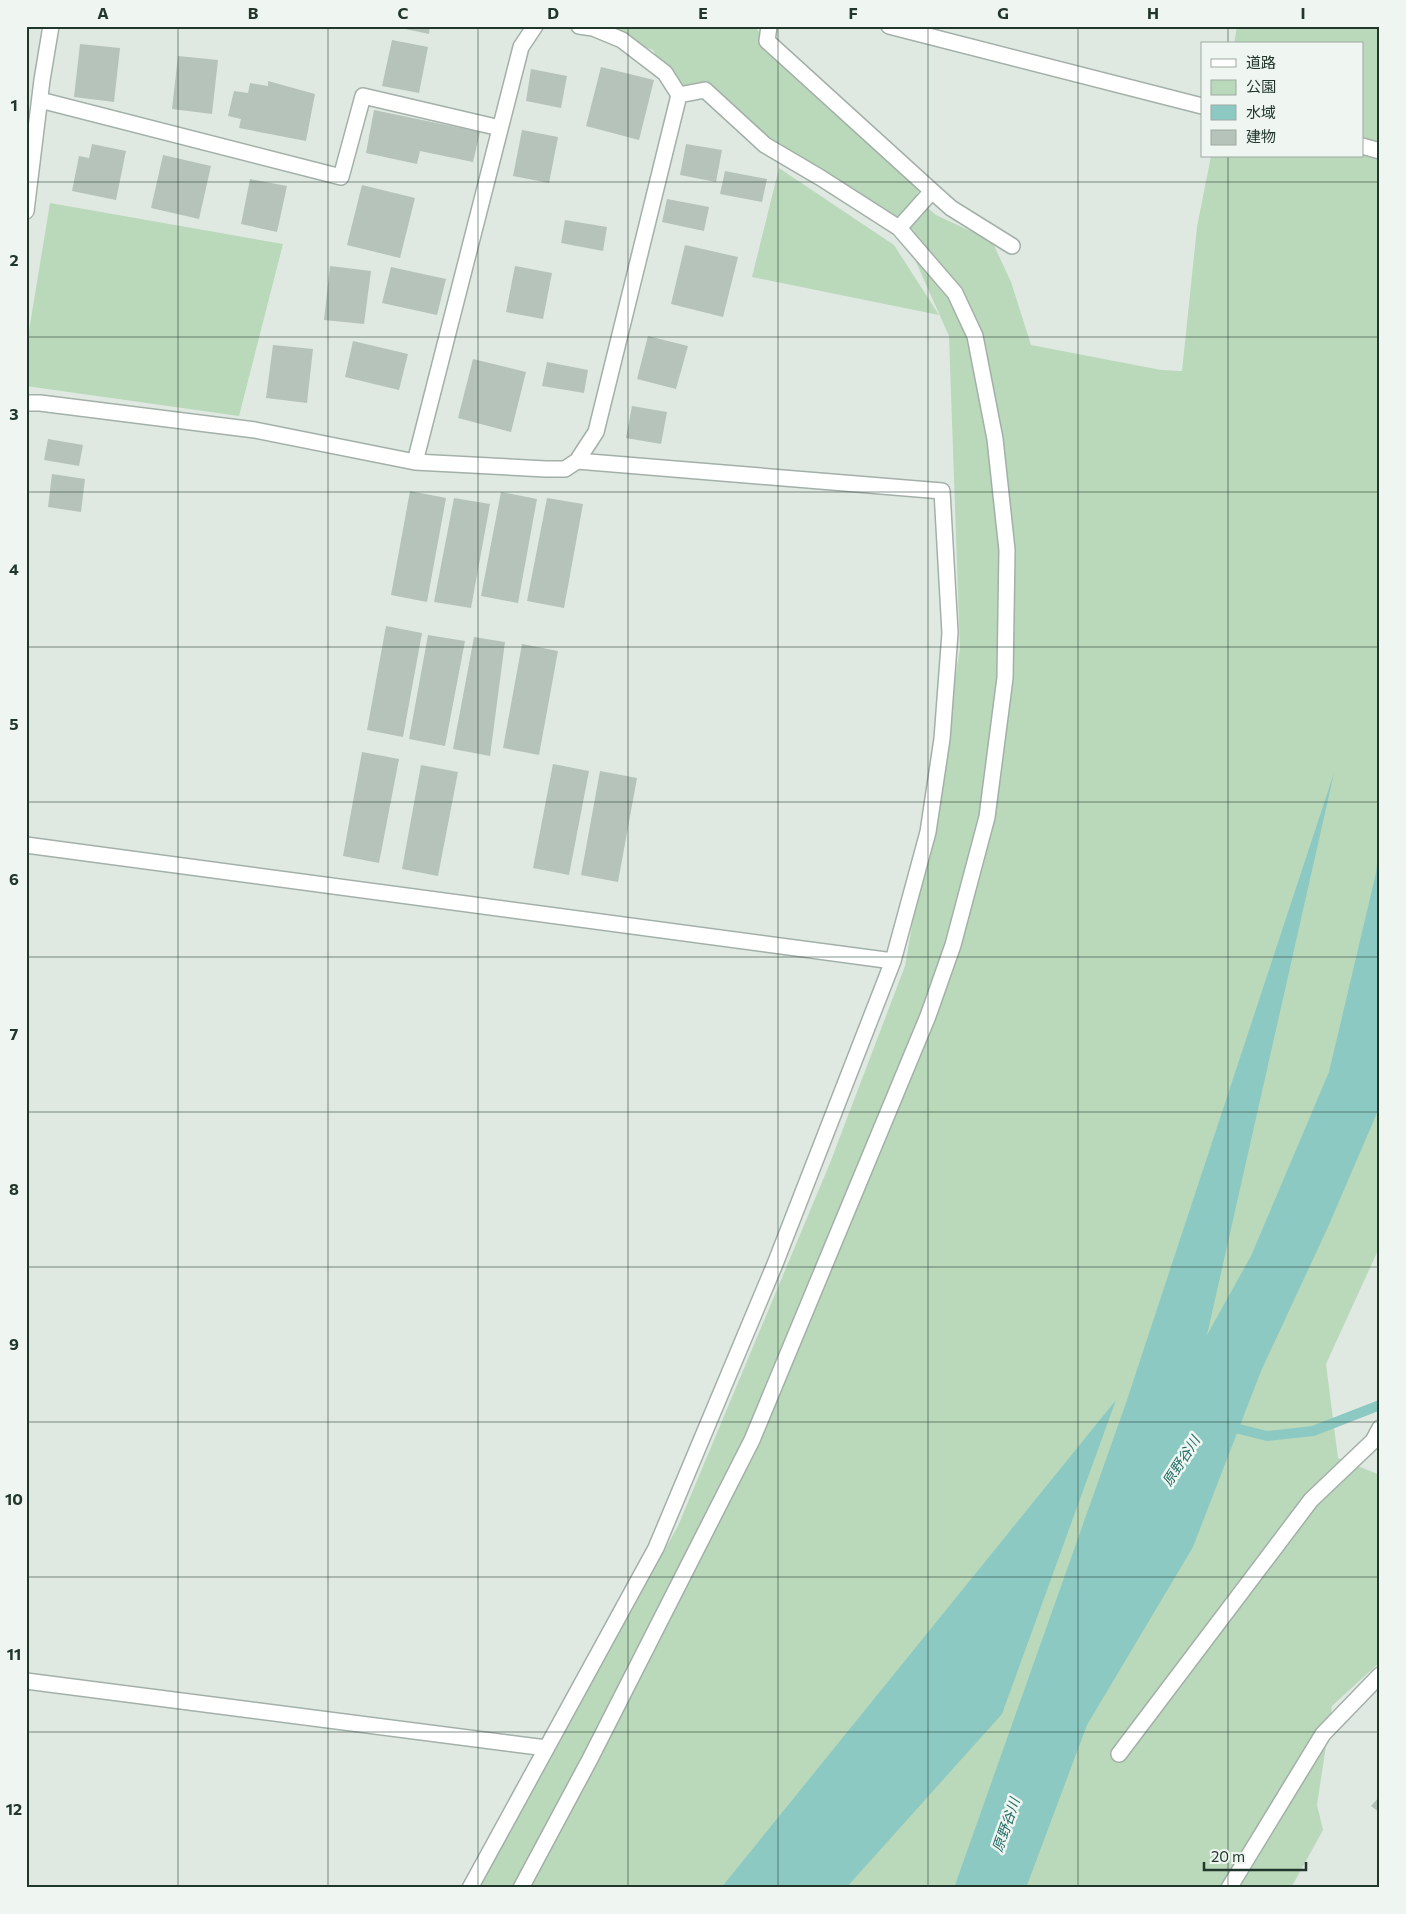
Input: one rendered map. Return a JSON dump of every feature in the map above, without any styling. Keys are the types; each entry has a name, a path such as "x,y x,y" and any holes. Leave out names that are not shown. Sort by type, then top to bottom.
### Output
{"street":[{"path":"26,211 51,26"},
{"path":"415,462 521,47 535,26"},
{"path":"26,403 40,403 254,430 415,462 565,469 577,461 596,432 679,95 665,73 622,40 593,28 579,26"},
{"path":"769,26 767,41 932,191 951,208 1012,246"},
{"path":"889,26 1201,106"},
{"path":"521,1888 590,1759 752,1440 928,1016 953,946 987,817 1004,678 1007,550 995,439 975,336 955,293 899,228 821,178 764,145 705,90 679,95"},
{"path":"40,100 341,177 363,96 500,128"},
{"path":"1364,147 1380,151"},
{"path":"899,228 932,191"},
{"path":"470,1888 656,1548 775,1264 893,961 928,832 942,739 950,634 942,491 577,461"},
{"path":"26,845 893,961"},
{"path":"1120,1754 1311,1500 1373,1441 1380,1428"},
{"path":"1229,1888 1322,1734 1380,1675"},
{"path":"26,1681 546,1748"}],"green space":[{"path":"584,26 754,26 767,41 923,183 899,228 765,145 705,90 679,95 653,50"},
{"path":"1237,26 1380,26 1380,1246 1326,1364 1338,1458 1380,1475 1380,1662 1332,1706 1317,1805 1323,1830 1291,1888 476,1888 678,1526 830,1163 905,966 960,649 949,336 904,235 922,203 936,215 992,241 1011,282 1031,345 1161,370 1182,371 1197,227 1211,158 1364,158 1364,42 1234,42"},
{"path":"779,168 894,245 939,315 752,277"},
{"path":"50,203 283,244 239,416 26,386 26,349"}],"water":[{"name":"原野谷川","path":"1334,773 1207,1335 1251,1256 1329,1072 1376,873 1380,835 1380,1106 1328,1227 1261,1371 1193,1547 1087,1725 1026,1888 954,1888 1126,1403"},
{"path":"1116,1400 1002,1714 846,1888 721,1888"}],"building":[{"path":"391,26 430,26 429,34"},
{"path":"392,40 428,47 419,93 382,86"},
{"path":"80,44 120,48 114,102 74,97"},
{"path":"178,56 218,60 212,114 172,109"},
{"path":"601,67 654,80 639,140 586,126"},
{"path":"531,69 567,76 561,108 526,101"},
{"path":"268,81 315,94 306,141 239,128 241,119 228,116 234,91 248,93 250,83 268,86"},
{"path":"374,110 480,132 473,162 420,151 417,164 366,153"},
{"path":"522,130 558,137 549,183 513,176"},
{"path":"92,144 126,151 116,200 72,191 79,156 89,158"},
{"path":"686,144 722,150 716,182 680,175"},
{"path":"163,155 211,166 199,219 151,208"},
{"path":"725,171 767,179 762,202 720,194"},
{"path":"250,179 287,186 277,232 241,224"},
{"path":"362,185 415,198 400,258 347,245"},
{"path":"667,199 709,207 704,231 662,222"},
{"path":"565,220 607,227 603,251 561,243"},
{"path":"685,245 738,257 723,317 671,304"},
{"path":"330,266 371,271 364,324 324,320"},
{"path":"515,266 552,273 543,319 506,312"},
{"path":"391,267 446,279 437,315 382,303"},
{"path":"648,336 688,346 676,389 637,379"},
{"path":"353,341 408,354 399,390 345,377"},
{"path":"273,345 313,349 307,403 266,398"},
{"path":"473,359 526,372 511,432 458,418"},
{"path":"547,362 588,370 584,393 542,386"},
{"path":"632,406 667,412 661,444 626,438"},
{"path":"48,439 83,445 79,466 44,460"},
{"path":"52,474 85,479 81,512 48,507"},
{"path":"410,491 446,498 427,602 391,595"},
{"path":"501,492 537,499 518,603 481,596"},
{"path":"454,498 490,504 471,608 434,602"},
{"path":"547,498 583,504 564,608 527,601"},
{"path":"386,626 422,633 403,737 367,730"},
{"path":"428,635 465,641 445,746 409,739"},
{"path":"474,637 505,642 490,756 453,749"},
{"path":"522,644 558,651 539,755 503,748"},
{"path":"362,752 399,759 379,863 343,856"},
{"path":"553,764 589,771 569,875 533,868"},
{"path":"421,765 458,772 438,876 402,869"},
{"path":"600,771 637,778 618,882 581,875"},
{"path":"1380,1796 1380,1813 1371,1806"}],"waterway":[{"path":"1227,1426 1267,1436 1313,1431 1380,1405"}]}
